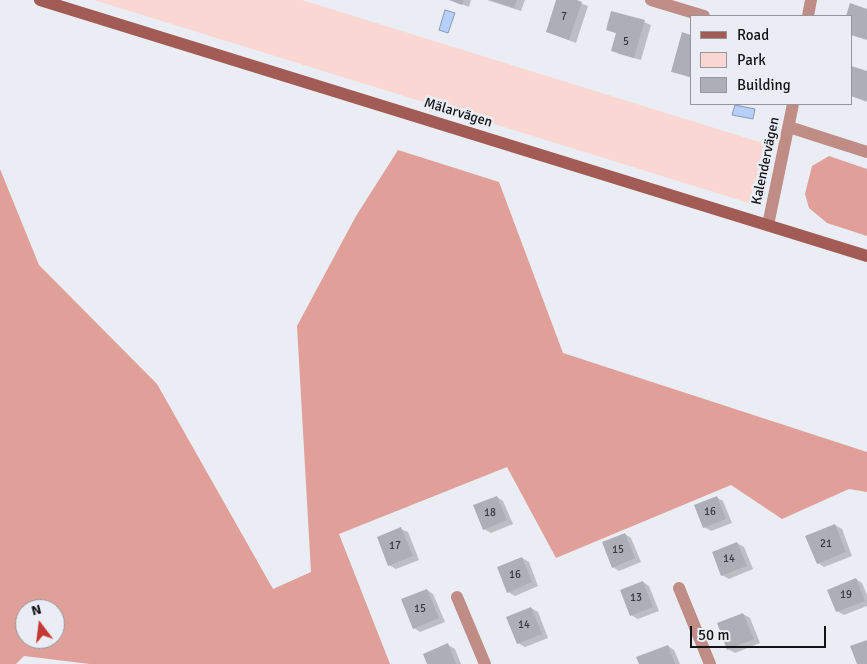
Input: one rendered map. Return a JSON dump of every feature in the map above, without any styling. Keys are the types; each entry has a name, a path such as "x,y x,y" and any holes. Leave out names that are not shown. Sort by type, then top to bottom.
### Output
{"street":[{"path":"651,0 701,15"},
{"path":"808,15 811,0"},
{"name":"Mälarvägen","path":"48,1 867,256"},
{"name":"Kalendervägen","path":"768,225 793,105"},
{"path":"789,127 867,152"},
{"path":"679,588 710,664"},
{"path":"457,597 485,664"}],"green space":[{"path":"94,0 302,0 766,144 749,203"}],"shaded area":[{"path":"398,150 499,182 563,353 867,452 867,492 849,489 782,519 731,485 556,558 507,467 339,534 390,664 90,664 24,656 16,664 0,664 0,169 39,265 157,384 273,589 311,572 297,326 356,216"},
{"path":"829,156 867,169 867,236 827,223 809,208 805,194 812,166"}],"water":[{"path":"445,10 455,13 448,33 439,30"},
{"path":"735,105 755,109 753,119 732,115"}],"building":[{"path":"449,0 464,0 462,5"},
{"path":"490,0 517,0 514,8"},
{"path":"556,0 577,0 582,2 569,40 546,32"},
{"path":"850,3 867,9 867,40 852,35 852,15 846,15"},
{"path":"611,11 645,20 634,58 611,51 616,33 606,30"},
{"path":"682,32 690,35 690,77 671,72"},
{"path":"852,66 867,71 867,101 852,96"},
{"path":"497,496 507,520 483,530 473,505"},
{"path":"717,496 726,519 703,528 694,505"},
{"path":"835,524 846,552 817,564 805,536"},
{"path":"401,527 413,556 388,566 377,537"},
{"path":"625,533 635,558 612,568 602,542"},
{"path":"737,542 747,566 721,576 712,552"},
{"path":"522,557 532,582 507,593 497,567"},
{"path":"856,578 865,601 836,612 827,590"},
{"path":"643,581 653,607 630,616 620,590"},
{"path":"427,589 439,618 413,629 401,599"},
{"path":"531,607 542,634 517,644 506,617"},
{"path":"743,613 754,639 727,650 717,623"},
{"path":"867,640 867,664 857,664 850,646"},
{"path":"448,643 456,664 427,664 423,654"},
{"path":"668,645 675,664 639,664 636,657"}]}
